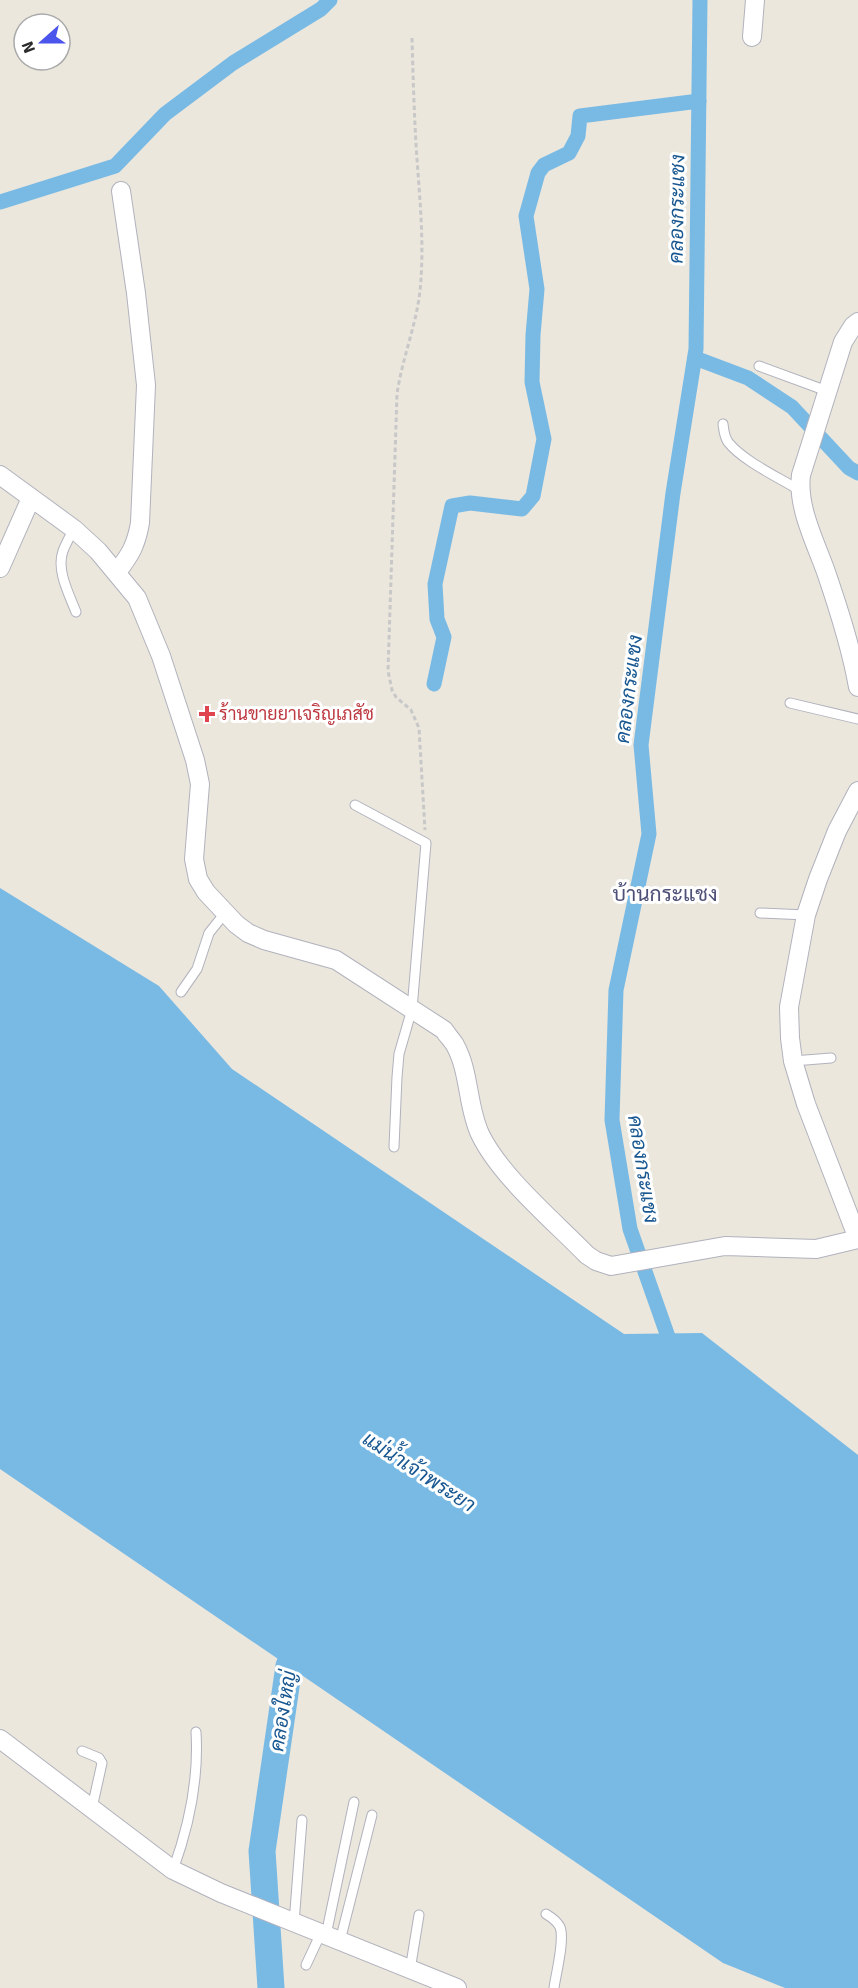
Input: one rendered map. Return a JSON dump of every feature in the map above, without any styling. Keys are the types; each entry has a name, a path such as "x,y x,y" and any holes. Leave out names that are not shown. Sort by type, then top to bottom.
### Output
{"street":[{"path":"752,37 756,0"},
{"path":"117,573 132,553 140,523 146,385 136,293 121,191"},
{"path":"857,677 851,647 799,490 801,475 843,342 852,326 858,322"},
{"path":"0,475 74,529 98,552 137,598 154,638 195,760 200,784 194,859 198,879 225,913 236,924 256,937 336,960 444,1030 455,1046 463,1067 473,1117 488,1148 505,1171 587,1255 596,1261 611,1266 725,1246 816,1249 858,1239 806,1104 793,1060 789,1007 806,915 837,831 858,791"},
{"path":"0,568 31,498"},
{"path":"0,1739 173,1870 221,1893 457,1988"}],"lane":[{"path":"759,366 827,391"},
{"path":"723,424 728,442 741,454 799,490"},
{"path":"74,529 62,553 62,566 63,579 76,612"},
{"path":"790,702 858,719"},
{"path":"355,805 426,843 412,1009 399,1054 395,1092 394,1146"},
{"path":"181,992 197,969 209,933 225,913"},
{"path":"760,913 806,915"},
{"path":"793,1060 831,1058"},
{"path":"173,1870 186,1836 192,1806 197,1766 196,1732"},
{"path":"82,1751 99,1758 102,1763 92,1808"},
{"path":"329,1937 354,1802"},
{"path":"306,1965 329,1937 372,1815"},
{"path":"294,1923 302,1820"},
{"path":"546,1914 556,1920 560,1927 561,1940 554,1988"},
{"path":"411,1970 419,1916"}],"path":[{"path":"412,38 422,219 420,289 416,317 396,394 388,671 392,690 396,697 411,710 420,728 426,843"}],"water":[{"name":"แม่น้ำเจ้าพระยา","path":"0,888 159,986 232,1069 624,1334 702,1333 858,1455 858,1988 785,1988 723,1963 0,1469"}],"waterway":[{"path":"0,202 115,166 165,114 233,63 321,9 330,0"},
{"name":"คลองกระแชง","path":"671,1352 672,1348 630,1229 612,1120 616,990 649,834 641,745 673,493 696,349 700,0"},
{"path":"434,684 444,637 437,619 435,584 452,506 470,503 522,509 533,496 544,439 532,382 537,289 526,216 538,173 544,165 569,153 578,136 580,116 699,101"},
{"path":"695,358 748,378 792,407 849,468 858,473"},
{"name":"คลองใหญ่","path":"271,1988 262,1851 289,1666 305,1632"}],"place":[{"name":"ร้านขายยาเจริญเภสัช","path":"207,714"}],"district":[{"name":"บ้านกระแชง","path":"665,894"}]}
